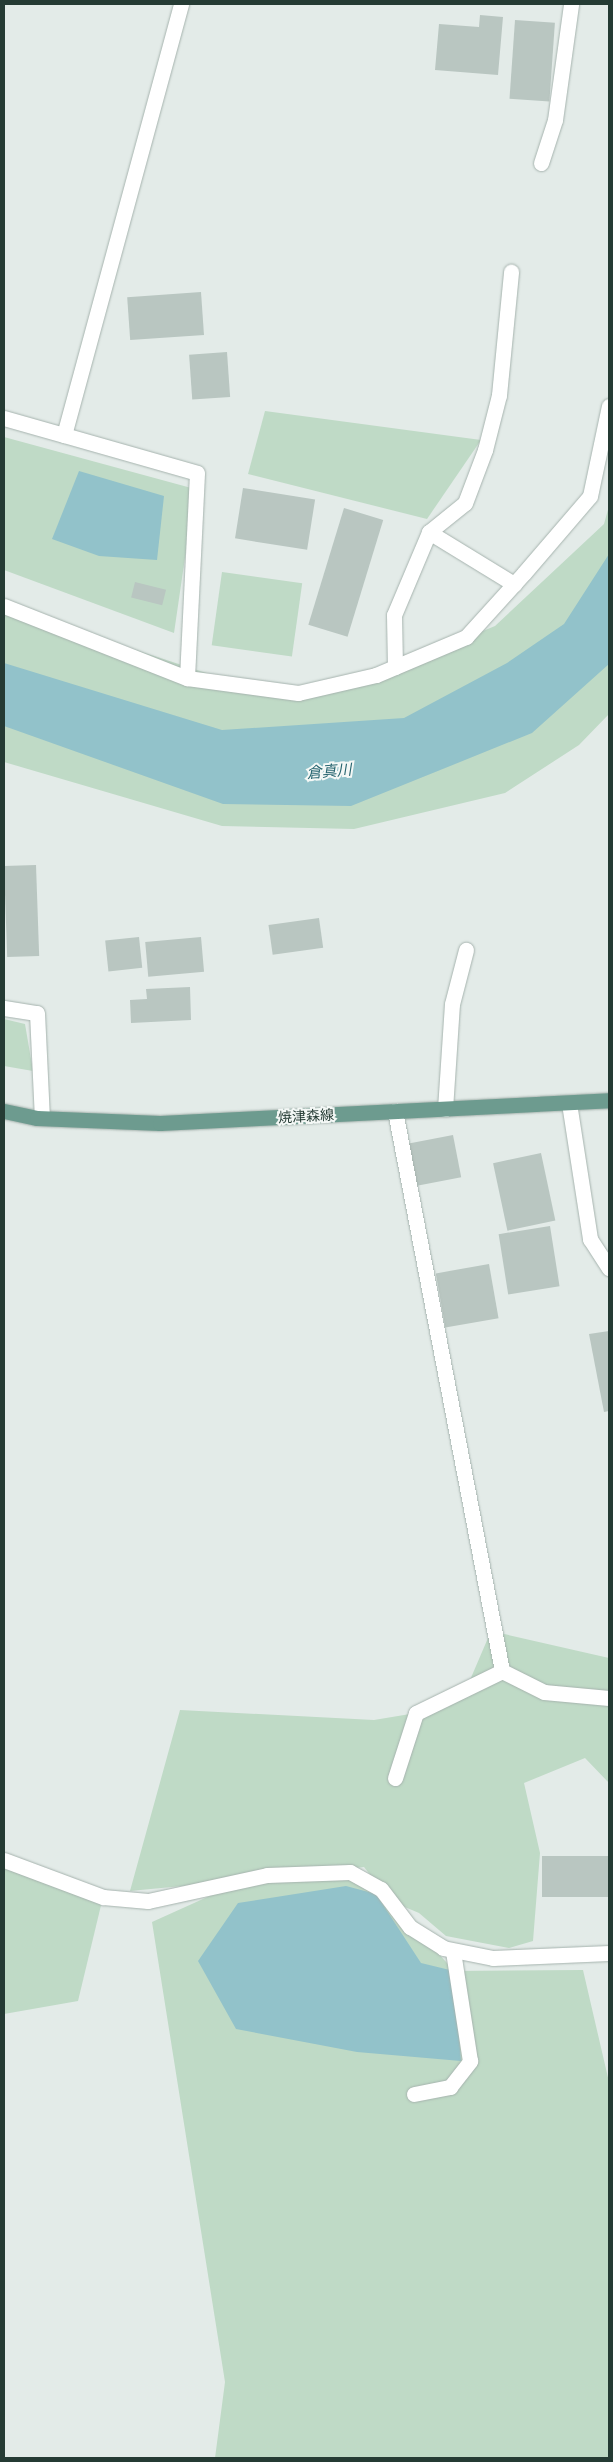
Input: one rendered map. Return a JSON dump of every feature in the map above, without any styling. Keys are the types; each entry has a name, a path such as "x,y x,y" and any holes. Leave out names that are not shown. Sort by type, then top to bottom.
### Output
{"main road":[{"name":"焼津森線","path":"4,1111 42,1118 160,1123 609,1100"}],"street":[{"path":"64,435 181,4"},
{"path":"542,163 555,120 572,4"},
{"path":"395,667 394,615 429,532 465,503 485,450 499,395 510,272"},
{"path":"4,606 187,678 298,693 395,667 466,638 590,496 609,406"},
{"path":"4,418 197,473 187,678"},
{"path":"429,532 514,584"},
{"path":"445,1109 452,1004 466,950"},
{"path":"4,1008 37,1013 42,1118"},
{"path":"569,1103 590,1239 609,1268"},
{"path":"394,1111 502,1671"},
{"path":"502,1671 544,1692 609,1698"},
{"path":"396,1778 416,1713 502,1671"},
{"path":"4,1860 103,1897 148,1901 267,1875 350,1872 381,1889 410,1926 454,1951 493,1958 609,1953"},
{"path":"414,2094 450,2087 470,2061 454,1951"}],"green space":[{"path":"265,411 481,440 427,519 248,474"},
{"path":"4,437 195,489 174,633 4,570"},
{"path":"609,506 609,714 579,745 505,793 354,829 222,826 4,762 4,607 280,697 376,675 495,626 604,524"},
{"path":"222,572 302,583 292,657 212,645"},
{"path":"4,1019 25,1024 33,1071 4,1066"},
{"path":"491,1631 609,1658 609,1783 585,1758 524,1783 540,1853 533,1941 509,1948 446,1936 419,1913 393,1902 454,1971 583,1970 609,2082 609,2458 215,2458 225,2382 152,1922 245,1880 130,1891 180,1710 374,1720 416,1713 470,1680","holes":["364,1867 383,1891 350,1872 258,1878"]},
{"path":"4,1860 103,1897 78,2001 4,2014"}],"water":[{"path":"79,471 164,496 157,560 99,556 52,539"},
{"name":"倉真川","path":"609,554 609,664 532,733 351,806 223,804 4,726 4,663 222,730 404,718 507,663 564,624"},
{"path":"346,1886 376,1894 421,1963 454,1971 461,2061 357,2052 236,2029 198,1961 238,1903"}],"building":[{"path":"480,15 503,17 498,75 435,70 439,24 479,27"},
{"path":"515,20 555,23 549,102 509,99"},
{"path":"201,292 204,335 130,340 127,297"},
{"path":"227,352 230,397 192,400 189,355"},
{"path":"243,488 315,499 307,550 235,538"},
{"path":"344,508 383,520 348,637 308,625"},
{"path":"135,582 166,590 162,605 131,598"},
{"path":"36,865 39,956 7,957 4,866"},
{"path":"319,918 323,948 273,955 268,925"},
{"path":"139,937 142,968 108,971 105,941"},
{"path":"201,937 204,972 148,977 145,942"},
{"path":"190,987 191,1020 131,1023 130,1000 147,999 146,989"},
{"path":"453,1135 461,1177 413,1187 405,1144"},
{"path":"541,1153 555,1220 507,1231 493,1163"},
{"path":"550,1226 560,1286 508,1294 499,1234"},
{"path":"489,1264 499,1318 445,1328 436,1273"},
{"path":"609,1331 609,1411 604,1412 589,1334"},
{"path":"542,1856 609,1856 609,1897 542,1897"}]}
